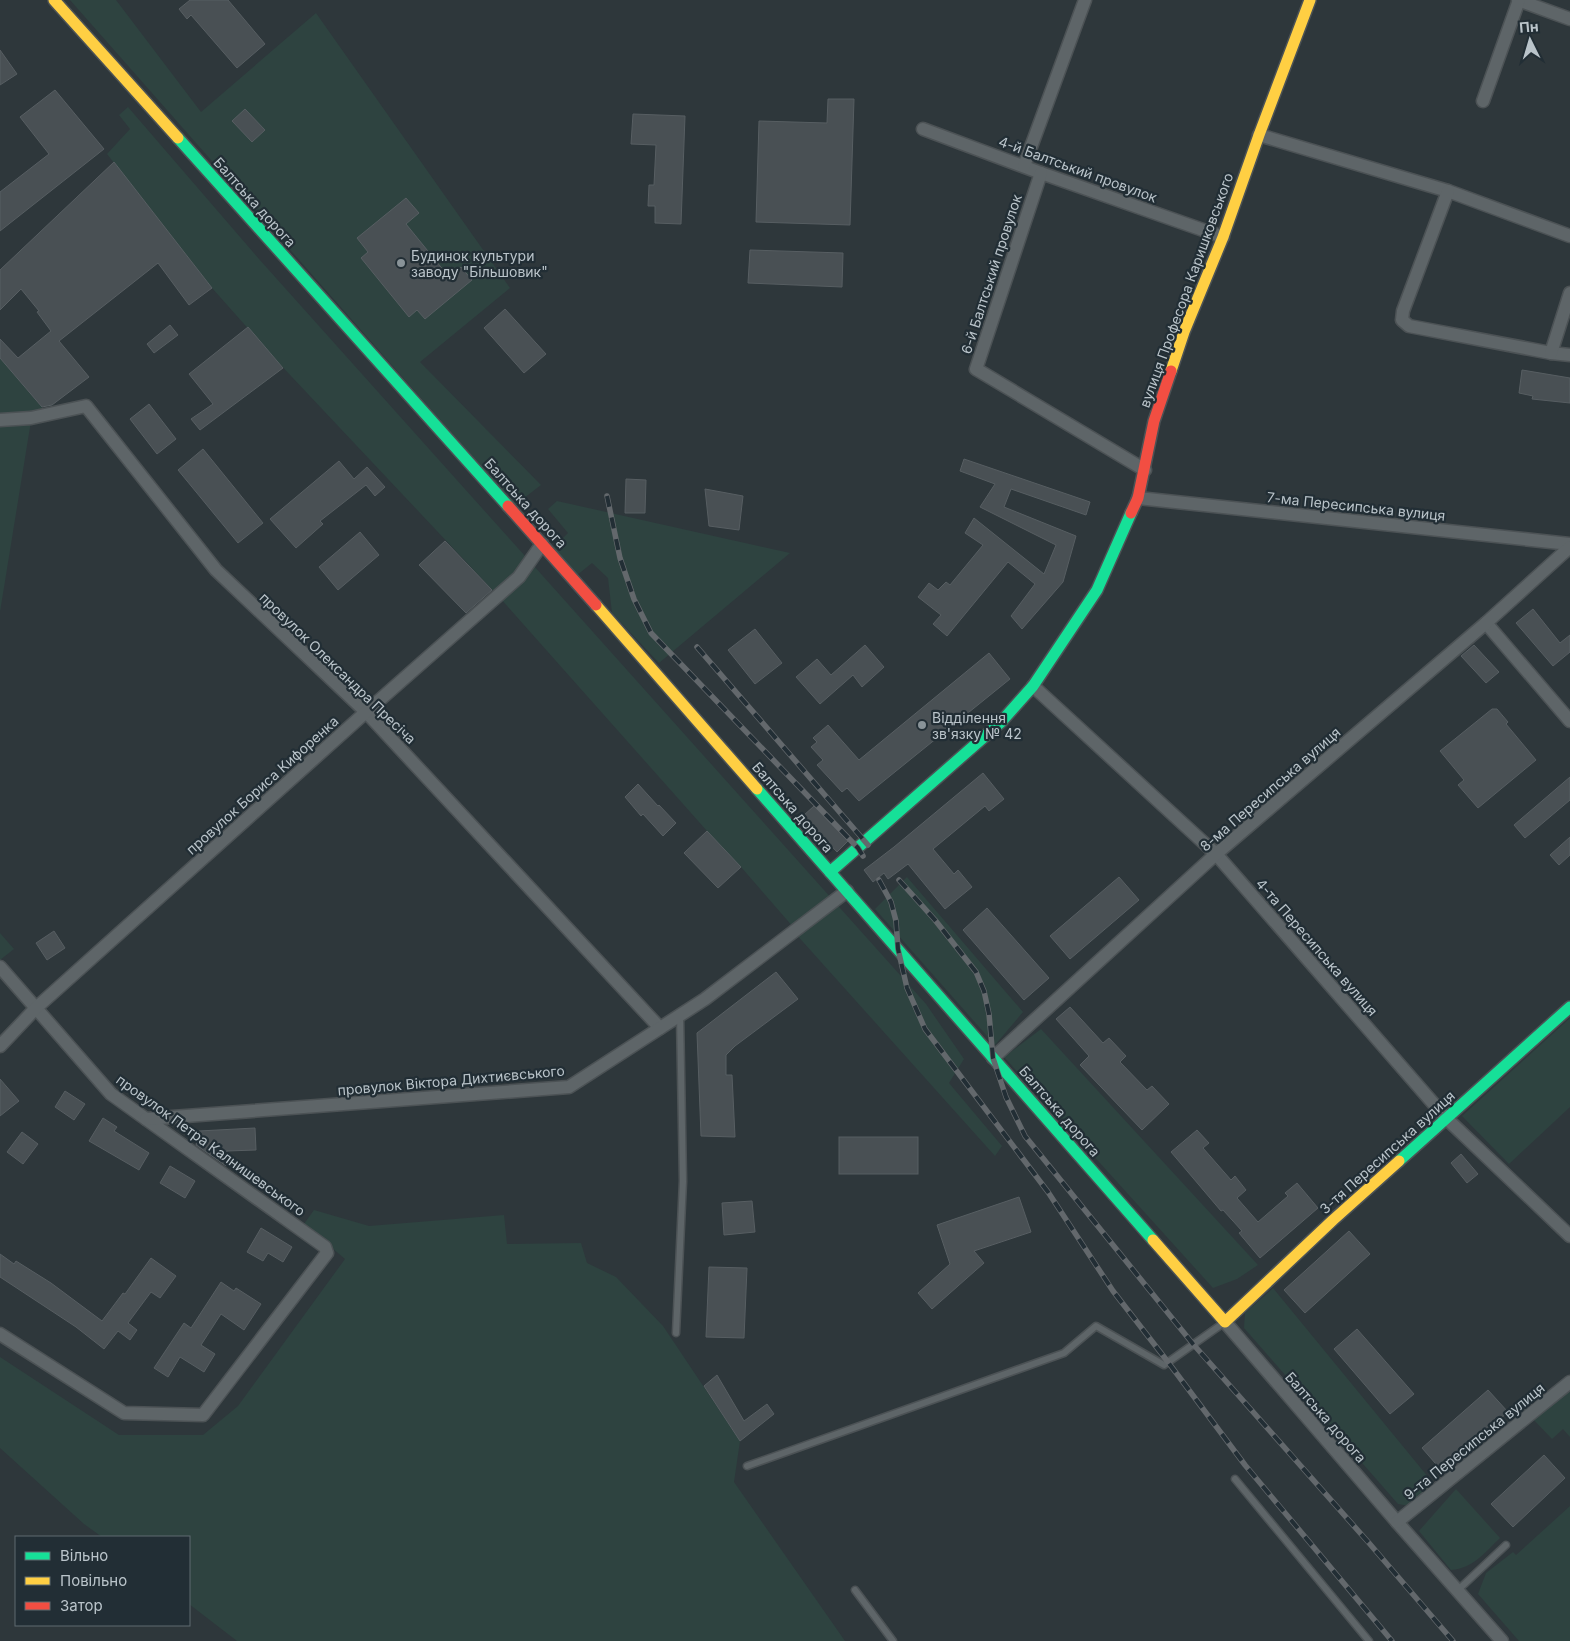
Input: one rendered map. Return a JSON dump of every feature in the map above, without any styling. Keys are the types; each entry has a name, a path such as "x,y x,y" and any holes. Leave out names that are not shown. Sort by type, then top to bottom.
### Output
{"main road":[{"name":"Балтська дорога","path":"54,0 542,544 1225,1322"},
{"name":"вулиця Професора Каришковського","path":"830,872 1002,722 1034,686 1097,590 1138,498 1154,420 1161,398 1184,332 1223,237 1310,0"},
{"name":"3-тя Пересипська вулиця","path":"1225,1322 1570,1006"}],"street":[{"path":"1024,166 1085,0"},
{"path":"1482,101 1518,0 1570,19"},
{"name":"4-й Балтський провулок","path":"923,129 1223,237"},
{"path":"1259,135 1448,191 1570,236"},
{"name":"6-й Балтський провулок","path":"1041,173 976,369 1145,470"},
{"path":"1448,191 1403,310 1402,320 1409,326 1570,355"},
{"path":"1551,353 1570,293"},
{"name":"провулок Олександра Пресіча","path":"0,420 31,418 86,406 216,570 366,712 660,1028"},
{"name":"7-ма Пересипська вулиця","path":"1138,498 1570,546"},
{"name":"провулок Бориса Кифоренка","path":"0,1046 36,1008 519,577 542,544"},
{"name":"8-ма Пересипська вулиця","path":"993,1058 1216,854 1486,623 1570,546"},
{"path":"1486,623 1570,721"},
{"name":"4-та Пересипська вулиця","path":"1034,686 1216,854 1446,1118 1570,1236"},
{"name":"провулок Віктора Дихтиєвського","path":"146,1119 569,1087 705,999 847,892"},
{"name":"провулок Петра Калнишевського","path":"0,967 111,1094 325,1247 327,1253 203,1415 124,1413 0,1334"},
{"name":"Балтська дорога","path":"1225,1322 1502,1641"},
{"name":"9-та Пересипська вулиця","path":"1397,1522 1570,1382"}],"lane":[{"path":"676,1333 683,1181 680,1016"},
{"path":"747,1466 1064,1353 1096,1326 1164,1365 1225,1322"},
{"path":"1235,1480 1369,1641"},
{"path":"1458,1590 1506,1545"},
{"path":"855,1590 893,1641"}],"green space":[{"path":"70,0 116,0 201,112 316,13 510,288 420,362 541,485 515,505"},
{"path":"128,107 259,259 926,1004 964,1059 949,1083 1002,1146 995,1156 795,933 794,928 741,867 501,599 275,359 212,288 107,154 130,129 119,115"},
{"path":"0,358 45,411 0,415"},
{"path":"31,421 0,612 0,423"},
{"path":"557,501 790,553 659,663 612,613 608,578 592,563 576,576 551,550 568,533 548,509"},
{"path":"907,877 1023,1012 995,1045 875,909"},
{"path":"0,933 14,949 0,960"},
{"path":"1570,1018 1570,1107 1509,1164 1462,1116"},
{"path":"1041,1029 1258,1265 1237,1279 1213,1288 1004,1057"},
{"path":"314,1210 369,1226 504,1215 507,1244 581,1243 587,1263 616,1277 663,1326 740,1441 734,1482 845,1641 237,1641 190,1605 190,1536 101,1536 84,1524 0,1448 0,1357 119,1435 203,1435 238,1406 345,1259 304,1224"},
{"path":"1273,1288 1438,1489 1415,1507 1398,1504 1244,1328 1245,1313"},
{"path":"1570,1389 1570,1437 1563,1429 1552,1439 1533,1419"},
{"path":"1456,1489 1500,1538 1473,1563 1451,1570 1419,1531"},
{"path":"1570,1506 1570,1641 1519,1641 1478,1594 1486,1573 1513,1552 1516,1555"}],"building":[{"path":"190,0 228,0 265,44 237,68 191,15 187,19 179,9"},
{"path":"0,50 17,74 0,85"},
{"path":"55,90 104,149 0,231 0,192 49,154 20,117"},
{"path":"828,99 854,99 850,225 756,222 759,121 827,123"},
{"path":"245,109 265,130 252,142 232,121"},
{"path":"633,114 685,116 681,224 655,223 655,206 648,206 649,185 654,185 656,145 631,144"},
{"path":"114,162 212,288 189,305 158,263 59,341 89,377 52,405 42,407 0,358 0,339 18,358 51,331 37,312 39,311 21,289 0,310 0,270"},
{"name":"Будинок культури заводу \"Більшовик\"","path":"406,198 419,213 406,224 449,277 461,267 472,280 425,319 417,310 409,317 361,258 368,252 357,238"},
{"path":"750,250 843,253 842,287 748,283"},
{"path":"505,309 546,354 524,373 484,328"},
{"path":"170,325 178,335 154,353 147,344"},
{"path":"248,327 283,368 200,430 191,419 213,404 189,374"},
{"path":"1522,370 1570,378 1570,403 1532,399 1533,396 1519,393"},
{"path":"149,404 176,439 157,454 130,419"},
{"path":"203,449 263,523 238,543 178,470"},
{"path":"964,459 1090,502 1086,515 1011,489 1004,507 1076,536 1063,582 1022,629 1011,616 1035,584 1008,562 947,636 933,624 941,615 918,597 929,583 938,590 946,582 950,585 983,545 965,533 974,518 1044,574 1056,545 980,507 995,484 960,471"},
{"path":"339,461 354,479 367,467 385,487 375,496 366,485 320,521 323,524 296,548 270,519"},
{"path":"626,479 646,480 645,513 625,513"},
{"path":"705,489 743,496 739,530 709,526"},
{"path":"360,532 379,555 338,590 319,567"},
{"path":"445,541 492,590 466,613 419,565"},
{"path":"1533,609 1560,643 1570,635 1570,652 1553,666 1516,623"},
{"path":"755,629 782,663 755,684 728,650"},
{"path":"865,645 884,667 862,687 853,675 820,704 796,677 817,659 831,675"},
{"path":"1474,645 1499,672 1486,683 1461,656"},
{"path":"989,653 1010,679 859,801 847,788 842,792 817,765 823,760 811,747 817,742 813,738 828,725 859,760"},
{"path":"1492,709 1497,709 1508,722 1506,724 1536,760 1478,808 1458,785 1464,780 1440,751"},
{"path":"983,773 1004,799 989,811 985,806 933,849 954,874 958,870 972,887 945,909 908,864 888,879 884,873 873,882 864,870"},
{"path":"1570,777 1570,800 1525,838 1514,825"},
{"path":"638,784 676,823 663,836 643,814 641,816 625,797"},
{"path":"814,806 848,841 837,852 803,816"},
{"path":"707,831 741,867 718,888 684,853"},
{"path":"1570,837 1570,855 1559,865 1550,855"},
{"path":"1119,877 1139,900 1070,959 1050,936"},
{"path":"987,908 1049,978 1024,1000 963,930"},
{"path":"54,931 65,948 47,960 36,943"},
{"path":"776,972 798,999 735,1046 726,1055 726,1075 732,1075 735,1137 701,1136 697,1033"},
{"path":"1070,1007 1103,1043 1109,1038 1126,1056 1120,1062 1147,1090 1152,1086 1169,1104 1142,1130 1080,1065 1089,1056 1056,1019"},
{"path":"0,1079 19,1101 0,1116"},
{"path":"65,1091 85,1104 74,1120 55,1107"},
{"path":"103,1118 117,1127 114,1131 149,1153 139,1170 89,1141"},
{"path":"255,1128 256,1150 227,1151 226,1166 196,1145 199,1131"},
{"path":"1197,1130 1209,1143 1203,1148 1231,1180 1235,1176 1246,1190 1237,1198 1258,1222 1288,1196 1285,1193 1297,1183 1318,1208 1260,1258 1239,1233 1242,1231 1223,1210 1221,1211 1171,1152"},
{"path":"22,1132 38,1144 23,1164 7,1152"},
{"path":"839,1137 918,1137 918,1174 839,1174"},
{"path":"1461,1154 1478,1174 1467,1183 1451,1163"},
{"path":"170,1166 195,1181 185,1198 160,1183"},
{"path":"1019,1197 1031,1232 974,1251 984,1263 932,1309 918,1293 950,1264 937,1225"},
{"path":"752,1201 755,1232 724,1235 722,1203"},
{"path":"261,1228 292,1247 283,1262 268,1253 263,1261 247,1252"},
{"path":"1349,1231 1370,1254 1305,1313 1284,1290"},
{"path":"0,1254 14,1264 16,1261 51,1283 102,1321 123,1293 125,1294 151,1258 176,1276 160,1298 151,1292 128,1323 137,1330 130,1340 118,1331 104,1349 76,1327 0,1277"},
{"path":"709,1267 747,1268 744,1338 706,1337"},
{"path":"221,1282 234,1291 236,1288 261,1304 244,1330 221,1314 201,1345 215,1354 204,1372 180,1357 168,1377 154,1368 184,1323 191,1328"},
{"path":"1357,1329 1414,1394 1390,1414 1334,1349"},
{"path":"717,1375 744,1421 767,1404 774,1414 740,1441 704,1386"},
{"path":"1488,1390 1508,1412 1442,1471 1422,1448"},
{"path":"1544,1455 1565,1478 1513,1527 1491,1504"}],"railway":[{"path":"607,496 620,558 634,599 651,633 858,848 863,856"},
{"path":"697,647 868,845"},
{"path":"879,880 891,902 896,921 898,949 907,988 925,1029 1048,1192 1113,1291 1245,1465 1392,1641"},
{"path":"899,880 935,920 976,972 984,991 989,1014 993,1058 1006,1097 1025,1136 1193,1344 1453,1641"}],"traffic: fast":[{"path":"178,138 508,506"},
{"path":"830,872 1001,722 1033,686 1097,590 1131,513"},
{"path":"757,789 1153,1240"},
{"path":"1399,1161 1570,1007"}],"traffic: slow":[{"path":"54,0 178,138"},
{"path":"1171,371 1184,332 1223,237 1310,0"},
{"path":"596,605 757,789"},
{"path":"1153,1240 1225,1322 1333,1220 1399,1161"}],"traffic: jam":[{"path":"1131,513 1138,498 1154,421 1171,371"},
{"path":"508,506 596,605"}],"place":[{"name":"Будинок культури заводу \"Більшовик\"","path":"401,263"},
{"name":"Відділення зв'язку № 42","path":"922,725"}]}
